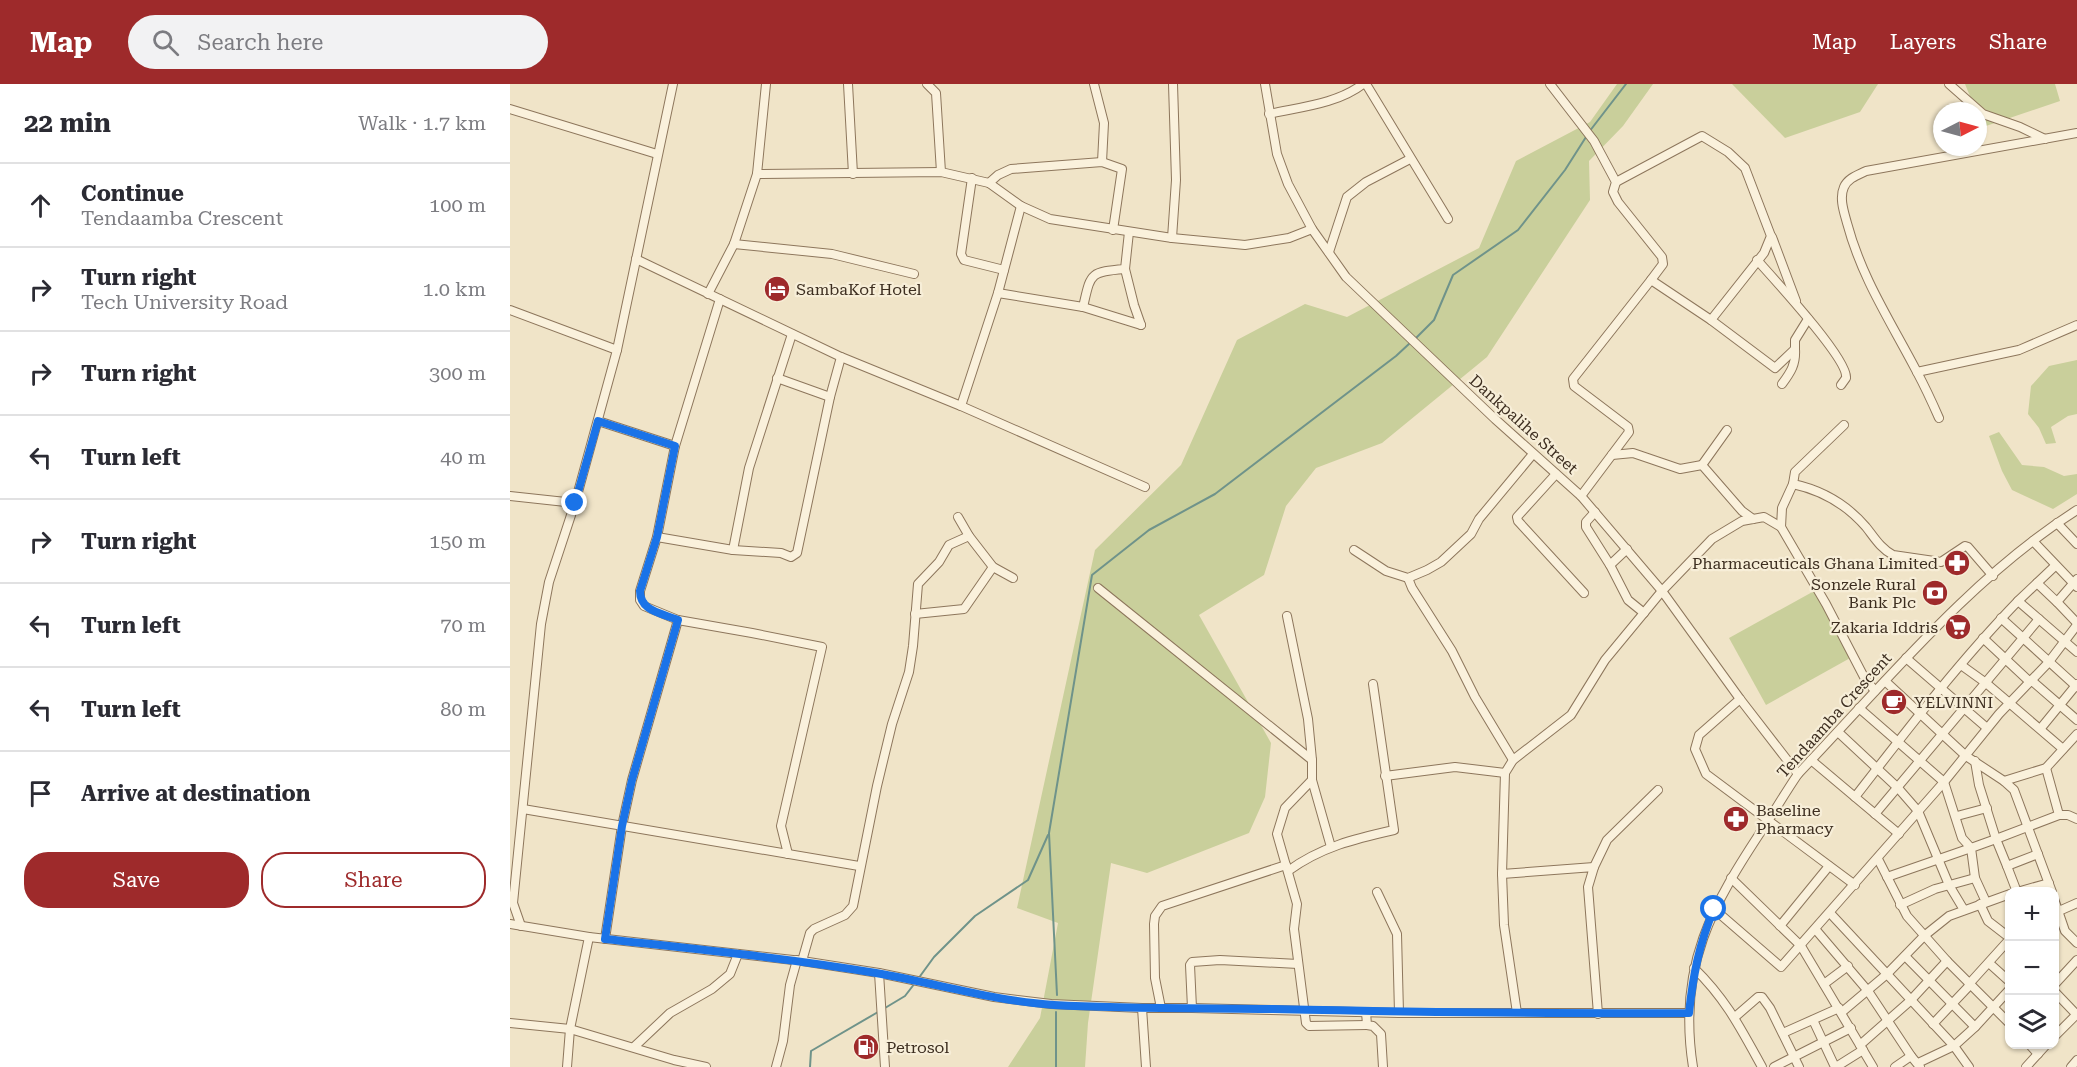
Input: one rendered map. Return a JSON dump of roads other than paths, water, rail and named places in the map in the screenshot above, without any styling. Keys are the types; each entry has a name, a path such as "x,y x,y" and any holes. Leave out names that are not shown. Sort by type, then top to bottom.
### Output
{"street":[{"path":"521,926 512,905 541,624 549,582 575,503 617,350 673,84"},
{"path":"708,294 734,244 757,174 766,84"},
{"path":"848,84 853,174"},
{"path":"927,84 936,93 941,172"},
{"path":"1094,84 1104,123 1101,162"},
{"path":"1172,238 1176,180 1173,84"},
{"name":"Dankpalihe Street","path":"1265,84 1277,154 1288,184 1312,229 1346,277 1533,454 1581,495 1662,591 1740,699 1798,774"},
{"path":"1269,114 1325,101 1352,92 1364,84 1448,219"},
{"path":"1550,84 1594,141 1616,182 1613,192 1618,202 1662,257 1663,264 1573,379 1574,386 1628,427 1629,432 1581,495"},
{"path":"1949,84 1967,102"},
{"path":"510,109 657,154"},
{"path":"1987,117 2020,127 2046,139"},
{"path":"1987,146 2077,133"},
{"path":"1616,182 1702,136 1728,152 1745,168 1798,307"},
{"path":"1933,156 1866,171 1851,178 1844,185 1842,196 1852,244 1862,268 1885,317 1917,372 1939,418"},
{"path":"1329,252 1347,197 1366,182 1410,159"},
{"path":"989,183 998,175 1011,169 1101,162 1122,169 1113,230"},
{"path":"757,174 941,172 989,183 1021,206 1050,219 1172,238 1245,245 1289,238 1312,229"},
{"path":"972,178 961,254 964,260 1004,270"},
{"path":"961,406 998,293 1021,206"},
{"path":"998,293 1083,307 1141,325 1125,268 1129,232"},
{"path":"1711,320 1764,253 1772,236"},
{"path":"734,244 832,254 914,274"},
{"path":"636,259 841,357 961,406 1145,487"},
{"path":"1757,260 1808,319 1845,370 1846,378 1841,385"},
{"path":"1083,307 1090,278 1105,271 1125,268"},
{"path":"1651,280 1711,320 1775,368 1795,349"},
{"path":"720,299 675,446 657,537 640,591 640,600 644,606 678,620 822,647 781,826 788,854"},
{"path":"510,310 617,350"},
{"path":"1782,384 1796,361 1795,340 1808,319"},
{"path":"1917,372 2019,350 2077,325"},
{"path":"733,550 749,468 792,334"},
{"path":"657,537 733,550 782,553 791,556 796,553 841,357"},
{"path":"777,378 830,397"},
{"path":"598,421 675,446"},
{"path":"1780,527 1782,508 1793,484 1795,472 1844,425"},
{"path":"1612,455 1633,453 1680,470 1702,465 1728,430"},
{"path":"1354,550 1386,571 1408,578 1441,562 1471,534 1479,519 1533,454"},
{"path":"1702,465 1742,511 1753,519"},
{"path":"1556,474 1517,517 1584,593"},
{"path":"1793,484 1823,494 1842,506 1864,525 1886,552 1941,562 1965,546 1993,576"},
{"path":"510,496 575,503"},
{"name":"Tendaamba Crescent","path":"1693,1067 1689,1013 1694,969 1704,933 1731,878 1798,774 1941,621 2033,541 2077,510"},
{"path":"1595,512 1586,522 1586,527 1610,565 1628,600 1644,613"},
{"path":"958,517 969,536 993,567 1013,578"},
{"path":"1517,1013 1504,925 1502,874 1505,773 1513,760 1571,715 1605,660 1662,591 1712,539 1742,521 1764,517 1780,527 1826,604 1864,677 1875,691"},
{"path":"2057,523 2077,544"},
{"path":"776,1067 783,1041 790,985 810,933 845,915 853,906 892,724 909,672 918,584 939,562 949,545 969,536"},
{"path":"2033,541 2055,566 2076,583 2058,602"},
{"path":"1610,565 1627,549"},
{"path":"1855,797 1897,741 1983,638 2055,566"},
{"path":"915,614 964,609 993,567"},
{"path":"1408,578 1513,760"},
{"path":"1714,909 1781,967 1878,859 1987,728 2048,663 2077,624 2037,583"},
{"path":"1098,588 1312,760"},
{"path":"2018,601 2077,652"},
{"path":"1287,616 1308,719 1312,760 1311,780 1331,847"},
{"path":"2001,618 2025,638 2048,663 2077,686 2041,728"},
{"path":"1875,814 2039,619"},
{"path":"605,939 622,826 632,780 678,620"},
{"path":"1983,638 2077,720"},
{"path":"1906,658 1987,728"},
{"path":"1961,664 2063,748"},
{"path":"1885,681 1966,756 2014,790 2050,887"},
{"path":"1161,1008 1155,978 1154,924 1155,916 1162,906 1287,868 1331,847 1394,830 1373,684"},
{"path":"1740,699 1699,735 1695,749 1706,774 1855,885"},
{"path":"1859,708 1944,782 1957,816 1962,838 1971,848 1976,878 1988,921 2005,937"},
{"path":"1838,732 1898,788 1918,811 1949,885 1964,910"},
{"path":"2004,781 2046,768 2077,734"},
{"path":"1811,760 1899,834"},
{"path":"1975,762 1979,785 1996,839 2015,887"},
{"path":"1385,776 1455,767 1505,773"},
{"path":"2046,768 2059,815"},
{"path":"1311,780 1285,808 1277,834 1297,904 1294,929 1306,1023 1309,1026 1373,1026 1381,1034 1383,1067"},
{"path":"1598,1014 1588,887 1594,867 1607,840 1658,790"},
{"path":"1957,816 1987,808"},
{"path":"523,809 860,866"},
{"path":"1887,878 2029,828 2059,815 2076,815"},
{"path":"2007,866 2038,854"},
{"path":"1878,859 1900,905 1924,936 2005,1019"},
{"path":"1780,926 1829,866"},
{"path":"1502,874 1594,867"},
{"path":"1731,878 1801,946 1874,1067"},
{"path":"1900,905 1949,885 1976,878"},
{"path":"1377,892 1397,934 1399,1012"},
{"path":"1783,1033 1840,1010 1868,991 1924,936 1949,916 2005,896"},
{"path":"2059,911 2077,903"},
{"path":"1830,913 1954,1046 1969,1067"},
{"path":"2059,914 2065,932 2077,943"},
{"path":"510,924 589,937 799,961 879,973 994,997 1040,1003 1142,1008 1399,1012 1689,1013"},
{"path":"1816,930 1868,991 1919,1065 1954,1046 2005,994"},
{"path":"567,1067 570,1029 589,937"},
{"path":"1934,1024 2005,945"},
{"path":"634,1047 670,1013 712,989 730,974 738,954"},
{"path":"1905,956 1975,1027"},
{"path":"1192,1008 1190,965 1192,962 1220,960 1298,964"},
{"path":"2059,980 2077,960"},
{"path":"1813,1020 1836,1067 1862,1047 1888,1019 1930,982 1947,961"},
{"path":"1989,963 2005,977"},
{"path":"1824,984 1848,966"},
{"path":"1694,969 1714,987 1735,1017 1762,1067"},
{"path":"879,973 885,1067"},
{"path":"2059,995 2077,1014 2059,1033"},
{"path":"1735,1017 1760,997 1770,1008 1799,1067"},
{"path":"1142,1008 1146,1067"},
{"path":"1366,1011 1366,1025"},
{"path":"510,1023 570,1029 674,1060 706,1067"},
{"path":"1774,1067 1851,1028"},
{"path":"2034,1049 2038,1054"},
{"path":"2026,1067 2042,1049"},
{"path":"1894,1067 1911,1056"},
{"path":"2071,1067 2077,1060"}],"waterway":[{"path":"1589,132 1626,84"},
{"path":"1415,339 1434,320 1453,275 1518,230 1565,170 1586,137"},
{"path":"1057,995 1049,833 1092,575 1149,530 1215,494 1410,343"},
{"path":"918,979 934,957 975,916 1028,880 1048,835"},
{"path":"885,1008 905,996 915,983"},
{"path":"810,1067 811,1051 878,1012"},
{"path":"1056,1012 1056,1067"}],"place":[{"name":"SambaKof Hotel","path":"777,289"},
{"name":"Pharmaceuticals Ghana Limited","path":"1957,563"},
{"name":"Sonzele Rural Bank Plc","path":"1935,593"},
{"name":"Zakaria Iddris","path":"1958,627"},
{"name":"YELVINNI","path":"1894,702"},
{"name":"Baseline Pharmacy","path":"1736,819"},
{"name":"Petrosol","path":"866,1047"}]}
